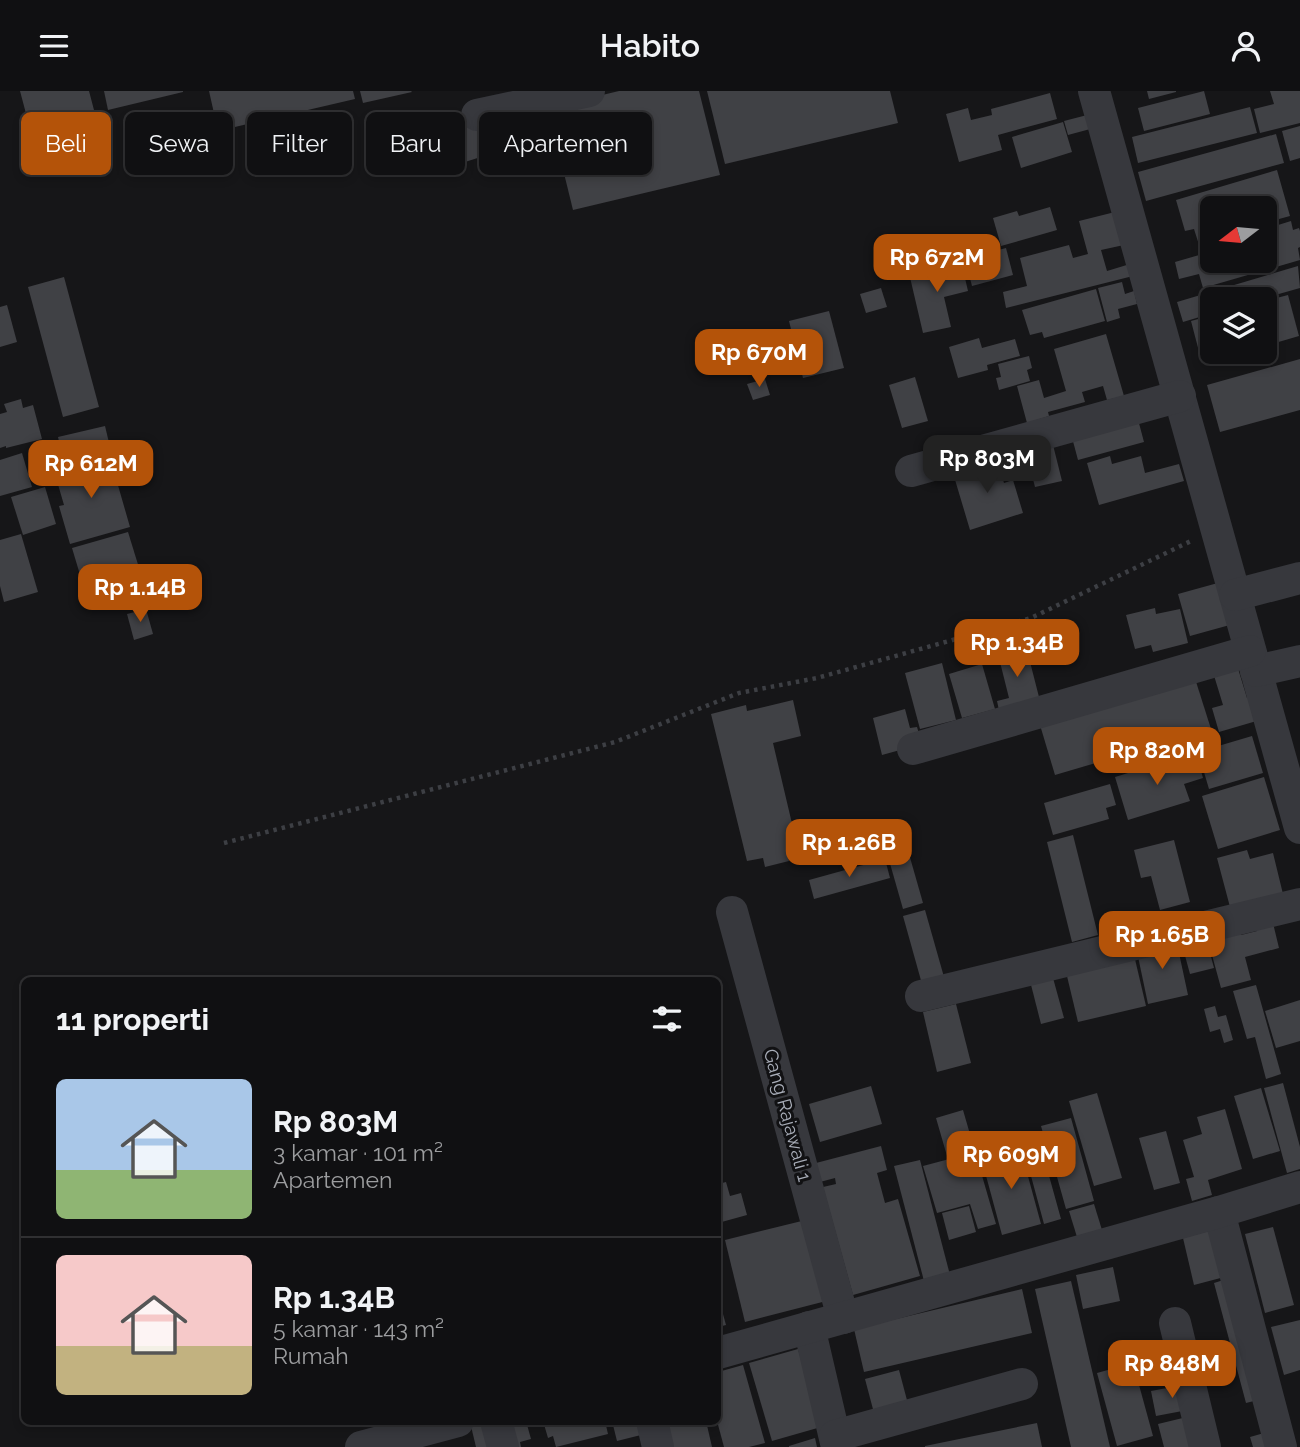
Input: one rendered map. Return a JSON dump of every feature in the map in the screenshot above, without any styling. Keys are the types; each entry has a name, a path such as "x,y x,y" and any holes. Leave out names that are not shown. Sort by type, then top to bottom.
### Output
{"street":[{"path":"477,115 589,91"},
{"path":"1094,91 1300,828"},
{"path":"911,471 1180,395"},
{"path":"1235,595 1300,578"},
{"path":"913,749 1253,661 1300,661"},
{"path":"921,996 1300,904"},
{"name":"Gang Rajawali 1","path":"732,912 843,1318"},
{"path":"721,1352 1300,1187"},
{"path":"1219,1212 1281,1447"},
{"path":"1175,1323 1205,1447"},
{"path":"809,1327 836,1442 1022,1384"},
{"path":"361,1447 442,1425"},
{"path":"497,1425 503,1447"},
{"path":"653,1425 658,1447"}],"path":[{"path":"224,843 615,742 739,693 817,678 1031,618 1217,529"}],"building":[{"path":"20,91 89,91 95,112 26,112"},
{"path":"104,91 183,91 183,92 108,110"},
{"path":"209,91 353,91 355,99 299,112 247,112 247,124 233,127 233,112 214,112"},
{"path":"360,91 411,91 412,92 363,103"},
{"path":"619,91 699,91 720,175 573,210 564,175 652,175 652,112 549,112 548,108"},
{"path":"707,91 890,91 898,123 725,164"},
{"path":"1147,91 1176,91 1176,92 1149,99"},
{"path":"1204,91 1210,114 1144,131 1138,108"},
{"path":"1270,91 1300,91 1300,123 1260,133 1254,109 1274,104"},
{"path":"1050,93 1057,119 998,135 1002,150 959,162 946,114 968,108 971,120 992,115 991,109"},
{"path":"1250,107 1257,133 1138,163 1132,137"},
{"path":"1091,114 1094,128 1068,135 1064,121"},
{"path":"476,120 479,130 479,158 465,162 465,123"},
{"path":"1063,122 1072,152 1021,168 1012,137"},
{"path":"1300,126 1300,158 1290,161 1282,131"},
{"path":"1276,134 1284,163 1146,201 1138,172"},
{"path":"1277,170 1290,216 1278,219 1278,196 1200,196 1200,248 1194,229 1185,231 1176,200"},
{"path":"1050,207 1057,230 1001,246 993,218 1017,211 1019,216"},
{"path":"1115,212 1124,245 1101,250 1107,271 1130,264 1133,276 1006,308 1003,292 1027,286 1020,258 1069,245 1073,258 1088,254 1079,221"},
{"path":"1291,221 1293,230 1299,228 1300,260 1278,266 1278,225"},
{"path":"1006,248 1013,275 972,286 965,259"},
{"path":"1200,255 1200,273 1255,273 1203,287 1199,274 1179,279 1175,262"},
{"path":"961,261 968,291 944,297 951,327 923,333 909,273"},
{"path":"1298,266 1300,288 1277,294 1277,287 1227,287 1278,273"},
{"path":"64,277 99,407 63,417 28,287"},
{"path":"1122,282 1125,294 1134,291 1137,304 1118,309 1120,318 1107,322 1098,288"},
{"path":"881,288 887,307 866,313 860,294"},
{"path":"1096,289 1105,321 1044,338 1042,332 1030,335 1022,310"},
{"path":"1200,295 1200,317 1183,322 1177,302"},
{"path":"1288,295 1299,336 1277,342 1277,298"},
{"path":"7,305 17,342 0,347 0,307"},
{"path":"829,311 844,368 803,378 789,321"},
{"path":"1200,319 1200,355 1191,321"},
{"path":"752,329 758,352 739,357 733,335"},
{"path":"1106,334 1124,396 1107,400 1103,386 1082,392 1085,402 1048,412 1049,416 1027,423 1017,386 1039,380 1044,398 1066,391 1054,349"},
{"path":"979,338 982,348 1015,339 1020,356 987,365 988,370 958,378 949,347"},
{"path":"1029,356 1032,368 1027,370 1030,381 999,390 996,378 1001,377 998,364"},
{"path":"1300,359 1300,410 1220,432 1207,385"},
{"path":"915,377 928,421 902,428 889,385"},
{"path":"765,379 770,395 753,400 747,384"},
{"path":"21,399 23,408 33,405 42,439 0,448 0,414 7,412 4,404"},
{"path":"1136,412 1144,442 1078,460 1070,430"},
{"path":"105,426 111,451 64,463 58,437"},
{"path":"1052,441 1062,481 1035,487 1025,448"},
{"path":"22,453 32,487 0,496 0,460"},
{"path":"102,455 106,470 113,468 130,527 70,544 59,506 64,505 57,481 65,479 61,466"},
{"path":"1110,456 1112,464 1141,456 1145,473 1179,464 1184,481 1099,505 1087,463"},
{"path":"997,460 1004,483 1013,480 1023,513 970,530 953,473"},
{"path":"45,487 56,524 23,535 11,497"},
{"path":"128,532 140,571 84,588 72,548"},
{"path":"21,534 38,592 4,602 0,586 0,540"},
{"path":"1225,581 1237,623 1190,636 1178,594"},
{"path":"1155,608 1156,614 1180,609 1188,643 1153,652 1151,645 1135,649 1126,615"},
{"path":"146,609 153,634 134,640 127,614"},
{"path":"1017,642 1021,656 1028,654 1039,697 1000,715 997,701 1009,698 1000,662 1005,660 1001,646"},
{"path":"1236,662 1247,698 1252,696 1260,720 1219,732 1212,708 1223,705 1212,669"},
{"path":"942,663 956,720 920,729 905,673"},
{"path":"982,664 995,709 962,718 949,674"},
{"path":"1192,669 1211,729 1055,775 1037,715"},
{"path":"793,700 801,736 773,743 798,849 787,852 789,861 765,867 763,858 747,861 711,714 746,705 747,711"},
{"path":"905,709 910,728 917,727 922,744 882,755 873,718"},
{"path":"1252,736 1263,773 1209,789 1198,752"},
{"path":"1177,758 1179,765 1198,760 1203,778 1184,784 1190,801 1128,820 1115,777"},
{"path":"1264,777 1280,830 1218,849 1202,796"},
{"path":"1110,784 1116,805 1106,808 1109,819 1053,835 1044,803"},
{"path":"1073,835 1098,935 1072,942 1047,842"},
{"path":"1174,840 1190,902 1160,910 1151,876 1141,878 1134,850"},
{"path":"1247,850 1250,859 1273,853 1283,894 1230,907 1217,858"},
{"path":"909,854 923,903 903,909 889,860"},
{"path":"885,859 890,878 814,899 809,880"},
{"path":"925,910 944,977 922,984 903,916"},
{"path":"1272,919 1279,948 1245,957 1251,980 1221,988 1206,933 1238,925 1241,935 1257,931 1255,924"},
{"path":"1205,934 1214,968 1190,974 1181,941"},
{"path":"1176,939 1188,995 1148,1004 1136,947"},
{"path":"1134,955 1146,1006 1078,1022 1066,972"},
{"path":"1050,967 1064,1018 1041,1024 1028,973"},
{"path":"1256,985 1281,1074 1266,1079 1255,1037 1247,1039 1233,991"},
{"path":"1300,1000 1300,1041 1276,1048 1265,1011"},
{"path":"956,1004 971,1063 937,1072 923,1012"},
{"path":"1215,1006 1218,1017 1226,1015 1233,1040 1224,1043 1220,1029 1210,1032 1204,1009"},
{"path":"1283,1083 1300,1147 1300,1169 1287,1173 1264,1088"},
{"path":"871,1086 882,1124 820,1142 809,1104"},
{"path":"1261,1088 1280,1151 1253,1159 1234,1096"},
{"path":"1097,1093 1122,1178 1094,1186 1069,1101"},
{"path":"1225,1109 1242,1169 1208,1180 1212,1195 1192,1201 1186,1179 1194,1177 1183,1140 1202,1134 1197,1117"},
{"path":"963,1110 996,1224 978,1229 970,1204 937,1213 923,1166 953,1158 952,1155 947,1156 936,1118"},
{"path":"1071,1118 1094,1201 1066,1209 1050,1152 1043,1154 1061,1219 1044,1224 1021,1139 1043,1133 1041,1126"},
{"path":"1166,1131 1180,1183 1154,1190 1139,1138"},
{"path":"881,1146 887,1170 877,1173 885,1203 898,1199 920,1276 853,1295 823,1187 836,1184 835,1178 820,1182 816,1163"},
{"path":"1020,1147 1041,1224 1002,1235 981,1157"},
{"path":"920,1160 950,1275 924,1281 894,1166"},
{"path":"726,1182 730,1196 741,1193 747,1215 721,1222 721,1183"},
{"path":"1094,1204 1102,1230 1077,1237 1069,1211"},
{"path":"969,1206 976,1232 949,1240 942,1213"},
{"path":"814,1218 834,1299 745,1322 725,1240"},
{"path":"1273,1227 1294,1305 1265,1313 1245,1234"},
{"path":"1220,1228 1232,1275 1194,1285 1183,1238"},
{"path":"1113,1267 1120,1301 1083,1309 1076,1275"},
{"path":"1233,1277 1266,1398 1246,1403 1214,1283"},
{"path":"1071,1281 1110,1447 1071,1447 1035,1289"},
{"path":"1022,1289 1032,1333 864,1372 854,1329"},
{"path":"721,1307 726,1325 721,1326"},
{"path":"1300,1320 1300,1370 1284,1375 1271,1327"},
{"path":"798,1349 821,1427 772,1441 749,1363"},
{"path":"1133,1363 1153,1436 1117,1446 1097,1373"},
{"path":"743,1365 765,1443 749,1447 724,1447 718,1425 721,1425 721,1371"},
{"path":"899,1370 908,1404 874,1413 865,1379"},
{"path":"1188,1384 1193,1409 1156,1416 1151,1391"},
{"path":"1191,1416 1199,1447 1164,1447 1158,1424"},
{"path":"1037,1423 1042,1447 925,1447 925,1446"},
{"path":"471,1425 494,1425 500,1447 476,1447"},
{"path":"502,1425 527,1425 531,1439 520,1442 521,1447 508,1447"},
{"path":"544,1425 606,1425 608,1434 556,1447 553,1436 548,1438"},
{"path":"613,1425 651,1425 653,1432 617,1441"},
{"path":"665,1425 707,1425 712,1447 671,1447"},
{"path":"1275,1430 1279,1447 1253,1447 1250,1437"},
{"path":"815,1438 817,1447 789,1447 789,1446"}]}
